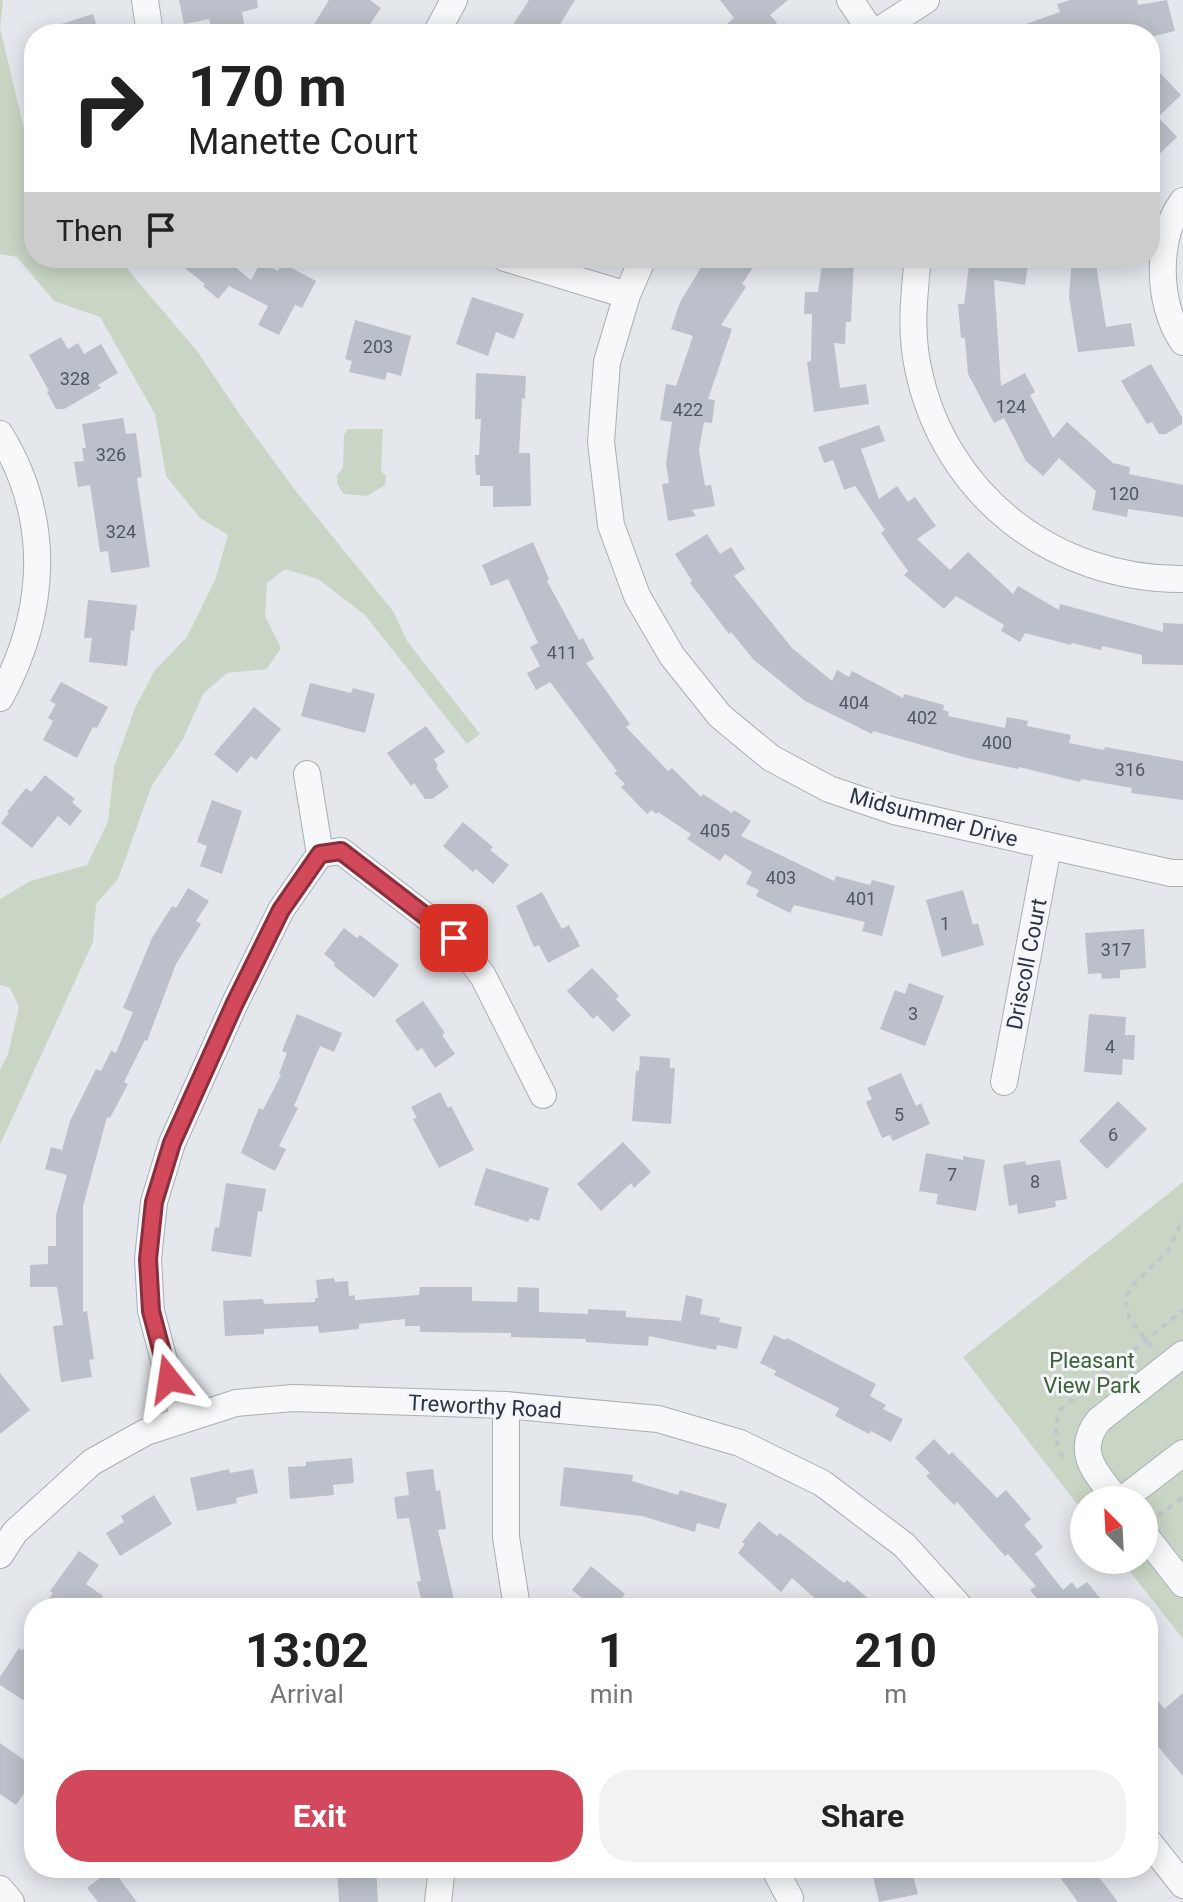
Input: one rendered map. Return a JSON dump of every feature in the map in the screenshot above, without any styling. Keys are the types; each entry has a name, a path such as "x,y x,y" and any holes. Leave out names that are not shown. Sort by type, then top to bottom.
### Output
{"street":[{"path":"145,0 149,24"},
{"path":"441,24 454,0"},
{"path":"850,0 866,24"},
{"path":"889,24 926,0"},
{"path":"1183,201 1176,210 1162,259 1163,284 1183,342"},
{"path":"538,268 627,295"},
{"name":"Midsummer Drive","path":"639,268 627,295 607,362 601,442 611,525 637,596 672,656 720,716 771,758 829,789 894,811 1048,847 1183,873"},
{"path":"917,268 912,327 917,366 926,400 955,460 976,489 1012,523 1051,548 1102,569 1149,579 1183,579"},
{"path":"0,434 26,483 37,542 36,588 27,635 18,663 0,698"},
{"path":"0,462 15,471 26,483"},
{"path":"186,1419 169,1379 151,1311 148,1259 154,1202 172,1143 234,1005 281,910 320,854 307,774"},
{"name":"Driscoll Court","path":"1004,1082 1048,847"},
{"path":"320,854 341,851 454,938 483,976 543,1095"},
{"path":"1108,1486 1092,1467 1087,1451 1089,1435 1099,1420 1183,1354"},
{"name":"Treworthy Road","path":"0,1555 15,1532 92,1462 146,1432 236,1403 293,1398 506,1405 658,1419 740,1443 822,1483 904,1545 952,1598"},
{"path":"506,1405 506,1537 515,1598"},
{"path":"1139,1486 1183,1453"},
{"path":"1158,1542 1183,1584"},
{"path":"1158,1854 1183,1885"},
{"path":"438,1902 441,1878"},
{"path":"779,1878 790,1898"},
{"path":"0,1889 11,1902"}],"path":[{"path":"1146,1339 1129,1319 1125,1298 1133,1285 1168,1251 1183,1219"},
{"path":"1072,1398 1183,1310"},
{"path":"1158,1519 1183,1497"}],"green space":[{"path":"0,0 3,0 0,28"},
{"path":"0,28 24,129 24,265 17,257 0,254"},
{"path":"26,268 126,268 197,351 298,494 393,611 407,641 480,734 467,744 365,615 318,579 285,569 267,583 265,616 281,648 267,669 227,673 203,694 182,741 152,785 118,879 96,904 93,942 0,1145 0,1070 8,1054 19,1007 10,988 0,985 0,899 30,881 87,865 108,822 114,767 135,708 155,670 187,637 215,580 228,535 200,518 166,476 155,414 100,317 54,301"},
{"path":"348,429 383,429 381,471 386,476 385,485 367,496 344,494 337,484 337,475 343,468 344,435"},
{"name":"Pleasant View Park","path":"1183,1182 1183,1639 1158,1607 1158,1598 1151,1598 1132,1574 1158,1574 1158,1486 1070,1486 1070,1495 963,1357"}],"building":[{"path":"179,0 257,0 258,8 242,12 244,24 210,24 209,19 184,24"},
{"path":"329,0 370,0 381,8 370,24 314,24"},
{"path":"529,0 575,0 560,24 513,24"},
{"path":"720,0 788,0 770,15 776,24 727,24 734,18"},
{"path":"1070,0 1137,0 1138,5 1167,0 1175,31 1160,35 1160,24 1026,24 1060,12 1057,4"},
{"path":"93,14 96,24 62,24"},
{"path":"1160,73 1181,95 1160,115"},
{"path":"1160,119 1177,137 1160,153"},
{"path":"185,268 236,268 251,280 258,268 278,271 280,268 291,268 316,281 302,308 295,305 279,335 258,325 268,306 229,286 218,299 203,286 205,284"},
{"path":"701,268 752,268 742,284 746,287 721,325 732,329 708,399 715,400 712,423 704,422 699,450 705,486 711,485 715,506 692,510 696,516 668,521 662,484 669,483 666,464 672,422 660,420 666,384 676,386 693,336 671,329 680,302"},
{"path":"822,268 854,268 851,322 846,322 845,344 834,343 840,388 866,384 869,404 814,412 807,362 811,361 812,314 804,314 805,292 818,292"},
{"path":"969,268 1028,268 1025,285 994,280 1001,386 1025,373 1035,392 1030,395 1053,438 1067,422 1113,463 1130,467 1129,474 1183,485 1183,517 1128,509 1127,517 1092,510 1096,491 1059,458 1043,476 1026,461 1004,418 994,423 968,374 958,304 964,304"},
{"path":"1071,268 1097,268 1106,327 1131,323 1135,346 1078,352 1069,297"},
{"path":"472,297 524,314 514,339 496,332 488,356 456,344"},
{"path":"355,320 411,336 401,376 387,372 385,380 349,372 352,361 345,359"},
{"path":"61,337 68,349 78,343 84,354 101,344 118,373 98,385 101,388 64,409 56,409 29,355"},
{"path":"1151,364 1182,417 1182,424 1166,434 1159,434 1152,422 1147,424 1121,381"},
{"path":"476,373 526,376 519,453 530,453 531,506 493,507 493,486 480,486 475,455 479,455 481,419 475,419"},
{"path":"123,418 126,434 136,433 142,477 137,478 150,567 111,573 108,551 100,552 90,485 78,487 74,462 84,461 82,448 86,448 82,424"},
{"path":"879,425 885,441 861,449 879,499 897,486 908,502 915,497 936,526 917,539 950,570 968,552 1013,594 1018,586 1059,610 1060,604 1163,632 1163,623 1183,624 1183,665 1142,664 1142,655 1102,646 1101,650 1071,645 1025,633 1020,642 1001,631 1004,625 956,596 944,609 904,575 908,571 881,533 885,530 855,486 844,490 833,460 824,463 818,447"},
{"path":"707,534 720,554 731,547 745,569 734,576 792,648 832,681 837,670 849,677 852,671 903,698 904,694 944,705 943,710 949,712 948,716 1005,728 1007,717 1028,721 1027,726 1071,735 1069,743 1183,761 1183,800 1131,793 1132,788 1081,779 1080,782 967,758 873,731 872,734 805,701 754,660 731,632 729,634 690,583 692,581 675,554"},
{"path":"533,542 549,579 547,581 579,640 583,638 594,659 586,663 630,724 626,727 668,771 672,768 701,797 703,794 751,821 741,836 834,881 836,876 870,885 872,880 895,886 882,936 862,931 865,922 794,905 790,913 756,896 759,890 746,884 752,872 725,854 720,861 687,839 691,834 658,812 656,814 652,810 647,814 621,787 625,784 614,773 617,771 550,682 536,690 527,673 540,666 530,647 538,643 508,579 491,586 482,565"},
{"path":"88,600 137,605 127,666 89,662 92,638 84,638"},
{"path":"61,682 108,707 97,728 93,727 77,758 43,740 53,721 48,718 56,704 50,701"},
{"path":"310,683 351,693 353,688 375,694 365,733 301,716"},
{"path":"254,707 281,729 256,760 251,756 237,773 214,754"},
{"path":"426,726 445,752 434,759 436,768 449,787 432,799 425,799 414,783 411,786 387,753"},
{"path":"45,775 75,799 72,802 82,811 70,826 58,816 32,848 1,823 26,788 31,792"},
{"path":"212,800 242,811 222,874 200,866 207,846 197,842"},
{"path":"463,822 509,865 493,884 476,869 473,872 443,846"},
{"path":"188,888 209,901 196,921 201,924 176,964 147,1041 124,1082 128,1084 110,1118 107,1117 83,1206 83,1312 87,1311 94,1359 89,1360 92,1377 61,1382 53,1326 63,1325 57,1287 30,1287 30,1265 48,1264 48,1246 56,1246 56,1215 67,1175 45,1169 51,1147 62,1150 70,1121 96,1069 101,1071 111,1051 116,1053 133,1012 123,1008 152,938 172,906 176,908"},
{"path":"963,890 973,925 978,923 984,945 942,957 926,900"},
{"path":"542,892 562,929 569,925 580,946 548,963 539,945 534,947 516,906"},
{"path":"344,928 357,938 360,935 399,965 374,998 334,966 335,963 324,954"},
{"path":"1144,929 1146,968 1120,970 1120,978 1102,979 1101,973 1088,974 1085,933"},
{"path":"592,968 619,996 616,999 631,1015 613,1032 597,1015 593,1019 567,991"},
{"path":"909,983 944,996 925,1046 880,1029 895,990 905,994"},
{"path":"423,1001 455,1054 435,1068 422,1048 417,1051 395,1020"},
{"path":"297,1014 342,1033 334,1052 320,1046 294,1106 298,1108 279,1146 286,1149 275,1171 241,1153 259,1108 263,1110 281,1075 287,1053 282,1051"},
{"path":"1089,1014 1126,1017 1125,1035 1135,1035 1134,1060 1123,1059 1122,1075 1084,1072"},
{"path":"640,1056 670,1058 670,1068 675,1068 671,1124 632,1121"},
{"path":"901,1073 916,1106 921,1103 930,1124 893,1141 890,1135 882,1138 866,1102 872,1099 867,1088"},
{"path":"440,1092 448,1108 451,1106 474,1150 439,1168 413,1119 417,1118 411,1107"},
{"path":"1118,1101 1147,1129 1107,1169 1079,1141"},
{"path":"623,1142 651,1172 634,1188 631,1183 601,1211 577,1184"},
{"path":"926,1153 963,1160 963,1156 985,1160 976,1211 936,1204 938,1194 919,1191"},
{"path":"1060,1160 1067,1199 1055,1201 1056,1207 1018,1214 1017,1204 1009,1206 1003,1165"},
{"path":"486,1168 549,1188 539,1221 530,1218 528,1222 474,1205"},
{"path":"226,1183 266,1189 262,1212 258,1211 251,1257 211,1251 215,1227 219,1228"},
{"path":"334,1278 335,1282 348,1281 349,1296 355,1295 355,1300 419,1295 420,1287 472,1287 472,1301 517,1302 518,1287 539,1288 539,1312 588,1314 588,1309 626,1311 626,1317 681,1321 686,1295 703,1299 700,1314 742,1327 737,1349 717,1345 716,1350 649,1336 648,1346 586,1342 586,1339 511,1337 511,1333 420,1332 420,1326 405,1326 405,1319 359,1324 359,1329 319,1333 318,1326 264,1329 264,1334 225,1336 223,1301 263,1299 264,1304 315,1302 318,1298 316,1280"},
{"path":"774,1335 787,1338 876,1384 870,1396 886,1405 883,1409 903,1419 891,1442 835,1416 839,1408 774,1375 776,1371 760,1363"},
{"path":"0,1373 30,1410 0,1434"},
{"path":"934,1439 949,1455 952,1452 997,1498 1006,1490 1031,1519 1024,1525 1043,1547 1035,1554 1063,1590 1072,1582 1077,1589 1087,1582 1100,1598 1036,1598 1030,1590 1036,1586 957,1502 954,1505 926,1476 930,1473 915,1458"},
{"path":"352,1458 354,1483 333,1485 334,1495 290,1499 288,1467 306,1466 306,1462"},
{"path":"564,1467 633,1475 632,1481 678,1495 680,1490 727,1504 719,1529 697,1523 695,1532 642,1516 560,1506"},
{"path":"229,1469 230,1473 253,1469 258,1493 236,1498 237,1503 197,1511 190,1478"},
{"path":"433,1469 446,1529 438,1530 454,1598 421,1598 417,1582 421,1581 409,1518 397,1519 394,1497 409,1495 406,1472"},
{"path":"154,1495 172,1524 120,1556 106,1533 124,1522 121,1516"},
{"path":"759,1521 777,1536 780,1533 844,1583 847,1580 868,1598 815,1598 792,1578 781,1592 738,1553 745,1544 742,1542"},
{"path":"79,1551 99,1565 86,1584 102,1598 49,1598 53,1593 50,1591"},
{"path":"591,1566 625,1594 622,1598 582,1598 572,1590"},
{"path":"19,1648 22,1651 24,1648 23,1700 0,1685 0,1677"},
{"path":"1183,1693 1183,1776 1158,1747 1158,1701 1164,1709"},
{"path":"0,1743 24,1760 24,1793 16,1805 0,1794"},
{"path":"100,1878 119,1878 137,1902 98,1902 87,1888"},
{"path":"338,1878 377,1878 378,1902 339,1902"},
{"path":"873,1878 914,1878 918,1894 879,1902"},
{"path":"1060,1878 1100,1878 1118,1902 1078,1902"}],"route":[{"path":"169,1379 151,1311 148,1259 154,1202 172,1143 281,910 320,854 341,851 454,938"}]}
